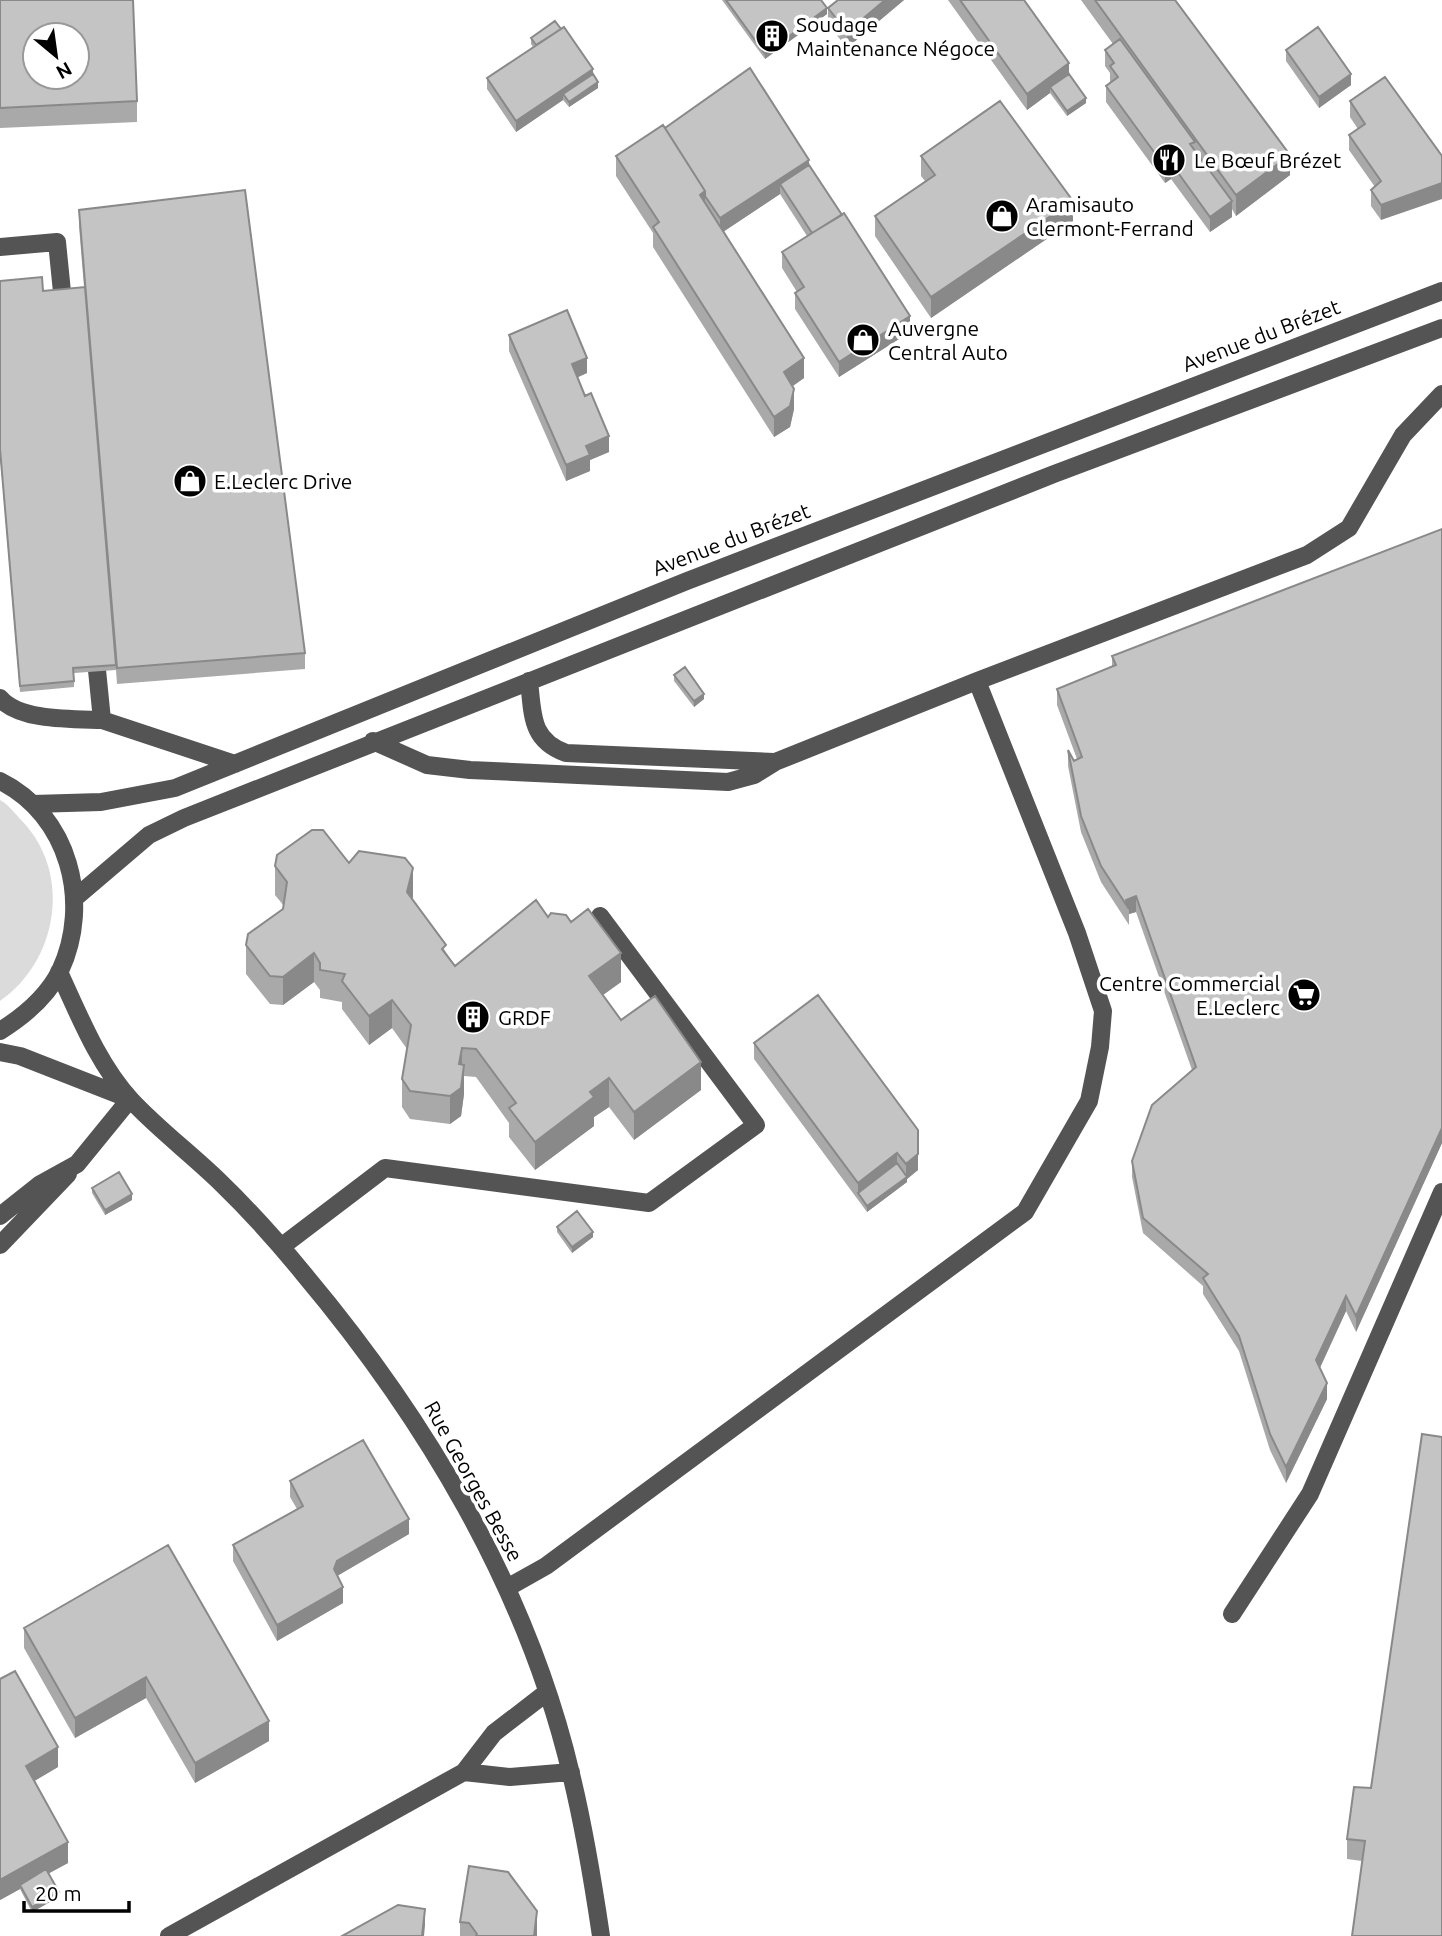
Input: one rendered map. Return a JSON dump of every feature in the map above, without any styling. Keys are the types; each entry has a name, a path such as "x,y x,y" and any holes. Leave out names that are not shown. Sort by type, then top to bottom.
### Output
{"street":[{"path":"0,247 57,242 65,324"},
{"name":"Avenue du Brézet","path":"33,804 101,802 175,788 687,580 1442,291"},
{"path":"75,898 149,835 373,741 1089,460 1442,328"},
{"path":"373,741 427,765 470,769 728,782 754,775 775,762 977,681 1307,555 1349,528 1403,435 1442,394"},
{"path":"94,638 102,720"},
{"path":"529,681 534,722 540,735 548,747 566,753 775,762"},
{"path":"507,1588 546,1566 1025,1213 1089,1101 1100,1047 1103,1011 1077,933 977,681"},
{"path":"0,698 7,706 49,717 102,720 234,764"},
{"path":"0,780 33,804 55,832 69,864 75,898 72,937 59,972 37,1002 0,1031"},
{"path":"281,1247 385,1168 649,1203 756,1125 600,916"},
{"name":"Rue Georges Besse","path":"59,972 89,1038 130,1099 220,1181 281,1247 408,1409 453,1483 507,1588 546,1693 570,1772 601,1936"},
{"name":"Rue Georges Besse","path":"0,1052 20,1056 130,1099"},
{"path":"0,1245 77,1164 130,1099"},
{"path":"0,1216 39,1185 77,1164"},
{"path":"1232,1614 1310,1494 1442,1192"},
{"path":"169,1936 464,1772 494,1733 546,1693"},
{"path":"464,1772 510,1777 570,1772"}],"shaded area":[{"path":"0,800 23,822 38,843 48,866 53,891 52,916 46,940 35,963 20,984 0,1001"}],"building":[{"path":"0,0 133,0 137,101 0,108"},
{"name":"Soudage Maintenance Négoce","path":"726,0 821,0 827,8 765,54"},
{"path":"838,0 885,0 847,32 828,8"},
{"path":"960,0 1024,0 1069,63 1027,94"},
{"path":"1095,0 1175,0 1290,155 1236,195"},
{"path":"555,21 561,29 536,45 531,38"},
{"path":"564,27 593,69 516,121 487,78"},
{"path":"1318,27 1351,74 1319,97 1286,50"},
{"path":"1120,39 1195,142 1190,144 1232,201 1210,217 1171,163 1165,167 1106,86 1118,77 1110,66 1114,63 1105,50"},
{"path":"750,68 809,160 720,218 665,128"},
{"path":"593,74 598,82 569,102 563,94"},
{"path":"1069,74 1086,98 1067,111 1050,87"},
{"path":"1385,77 1442,156 1442,183 1381,205 1371,190 1381,181 1349,135 1365,124 1350,101"},
{"path":"1000,101 1073,201 931,297 875,216 935,175 921,156"},
{"path":"663,125 705,191 700,195 804,358 784,372 794,389 790,406 774,417 653,227 659,222 616,156"},
{"path":"809,165 842,215 812,233 780,184"},
{"name":"E.Leclerc Drive","path":"245,190 305,653 117,668 79,210"},
{"path":"844,213 910,316 839,362 795,293 804,287 782,252"},
{"path":"42,277 43,291 85,287 116,665 73,668 74,681 20,686 0,449 0,281"},
{"path":"567,310 587,358 572,364 585,396 591,393 609,436 586,446 590,455 566,465 509,335"},
{"name":"Centre Commercial E.Leclerc","path":"1442,529 1442,1128 1356,1316 1346,1296 1316,1360 1327,1383 1286,1467 1270,1434 1239,1336 1203,1278 1208,1274 1143,1218 1132,1161 1152,1105 1196,1067 1136,896 1126,900 1129,909 1101,866 1081,816 1068,750 1074,761 1082,757 1057,689 1116,665 1112,656"},
{"path":"685,667 704,694 694,701 674,675"},
{"name":"GRDF","path":"312,830 323,830 349,863 359,851 405,858 413,868 407,892 446,945 442,949 455,966 536,900 548,917 551,913 566,915 571,922 588,909 621,953 589,976 621,1020 655,996 701,1062 634,1112 609,1078 590,1092 594,1097 535,1142 509,1108 516,1103 476,1049 462,1048 459,1064 464,1065 461,1088 450,1096 410,1091 402,1079 411,1025 392,1000 369,1016 342,981 345,974 320,970 320,963 314,953 283,977 270,976 246,945 248,934 283,909 287,882 275,866 277,855"},
{"path":"818,995 918,1130 918,1154 906,1164 897,1153 858,1183 754,1043"},
{"path":"897,1163 907,1177 867,1206 858,1193"},
{"path":"119,1172 132,1194 105,1210 92,1188"},
{"path":"577,1211 593,1232 572,1247 557,1227"},
{"path":"1422,1434 1442,1437 1442,1936 1352,1936 1365,1841 1347,1839 1354,1787 1371,1788"},
{"path":"363,1440 409,1519 337,1561 334,1569 343,1587 277,1625 233,1545 303,1506 290,1481"},
{"path":"168,1545 269,1721 195,1763 146,1677 75,1718 24,1628"},
{"path":"15,1671 58,1747 26,1766 68,1842 0,1880 0,1679"},
{"path":"469,1866 508,1872 537,1911 534,1936 476,1936 469,1923 460,1922"},
{"path":"46,1869 59,1892 32,1907 20,1885"},
{"path":"398,1905 425,1909 422,1936 342,1936"}],"place":[{"name":"Soudage Maintenance Négoce","path":"772,36"},
{"name":"Le Bœuf Brézet","path":"1169,160"},
{"name":"Aramisauto Clermont-Ferrand","path":"1002,216"},
{"name":"Auvergne Central Auto","path":"863,340"},
{"name":"E.Leclerc Drive","path":"190,481"},
{"name":"Centre Commercial E.Leclerc","path":"1304,995"},
{"name":"GRDF","path":"473,1017"}]}
